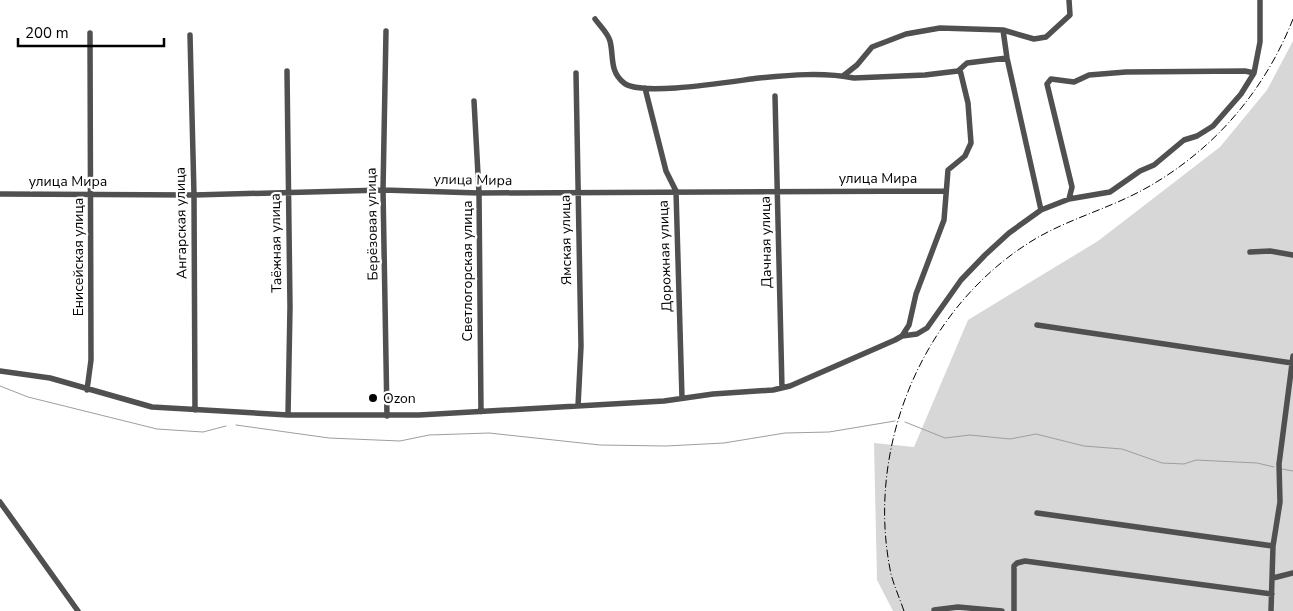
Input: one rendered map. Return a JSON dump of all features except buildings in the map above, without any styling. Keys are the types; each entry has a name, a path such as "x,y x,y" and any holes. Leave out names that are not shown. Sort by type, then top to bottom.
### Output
{"street":[{"path":"843,76 858,65 872,47 906,34 940,28 1003,30 1034,39 1046,38 1070,15 1069,0"},
{"path":"0,371 41,376 152,407 288,415 387,416 481,412 664,401 782,388 902,336 917,334 926,328 961,280 985,255 1009,233 1041,210 1069,199 1110,192 1140,171 1154,165 1184,140 1198,136 1213,126 1241,94 1254,73 1260,42 1260,0"},
{"path":"595,19 608,35 612,66 618,76 629,86 645,88 676,88 759,78 907,76 960,70 967,63 1007,58"},
{"path":"1003,30 1007,58 1041,210"},
{"name":"Берёзовая улица","path":"386,31 383,190 387,416"},
{"name":"Енисейская улица","path":"87,390 91,365 90,33"},
{"name":"Ангарская улица","path":"190,35 194,195 195,410"},
{"path":"902,336 909,325 916,294 944,220 948,170 954,163 965,156 972,137 968,103 960,70"},
{"name":"Таёжная улица","path":"287,71 288,415"},
{"path":"1069,199 1072,186 1047,84 1051,79 1074,82 1089,75 1126,72 1245,71 1254,73"},
{"name":"Ямская улица","path":"576,73 580,346 578,406"},
{"name":"Дорожная улица","path":"645,88 666,171 676,191 682,398"},
{"name":"Дачная улица","path":"775,96 782,388"},
{"name":"Светлогорская улица","path":"474,100 479,193 481,412"},
{"name":"улица Мира","path":"0,194 194,195 383,190 479,193 778,190 945,191"},
{"path":"1250,252 1270,251 1293,255"},
{"path":"1037,325 1293,360 1279,464 1280,502 1273,546 1271,611"},
{"path":"0,502 78,611"},
{"path":"1036,513 1273,546"},
{"path":"1014,611 1014,566 1025,561 1272,594"},
{"path":"1273,578 1293,573"},
{"path":"934,610 958,607 1002,611"}],"shaded area":[{"path":"1293,41 1293,611 893,611 877,580 874,443 914,447 968,320 1098,241 1220,147 1267,90"}],"waterway":[{"path":"0,386 28,397 157,429 203,432 226,426"},
{"path":"236,425 329,438 400,441 429,435 489,433 600,445 666,446 724,443 785,433 829,432 895,421"},
{"path":"905,422 945,438 970,435 1010,439 1036,434 1084,446 1122,449 1162,463 1184,464 1196,460 1257,463 1274,467"},
{"path":"1282,469 1293,471"}],"railway":[{"path":"904,611 891,574 885,527 886,481 894,434 909,390 929,348 956,309 987,275 1024,246 1054,229 1133,195 1172,172 1195,155 1216,136 1252,93 1268,70 1293,19"}],"place":[{"name":"Ozon","path":"373,398"}]}
